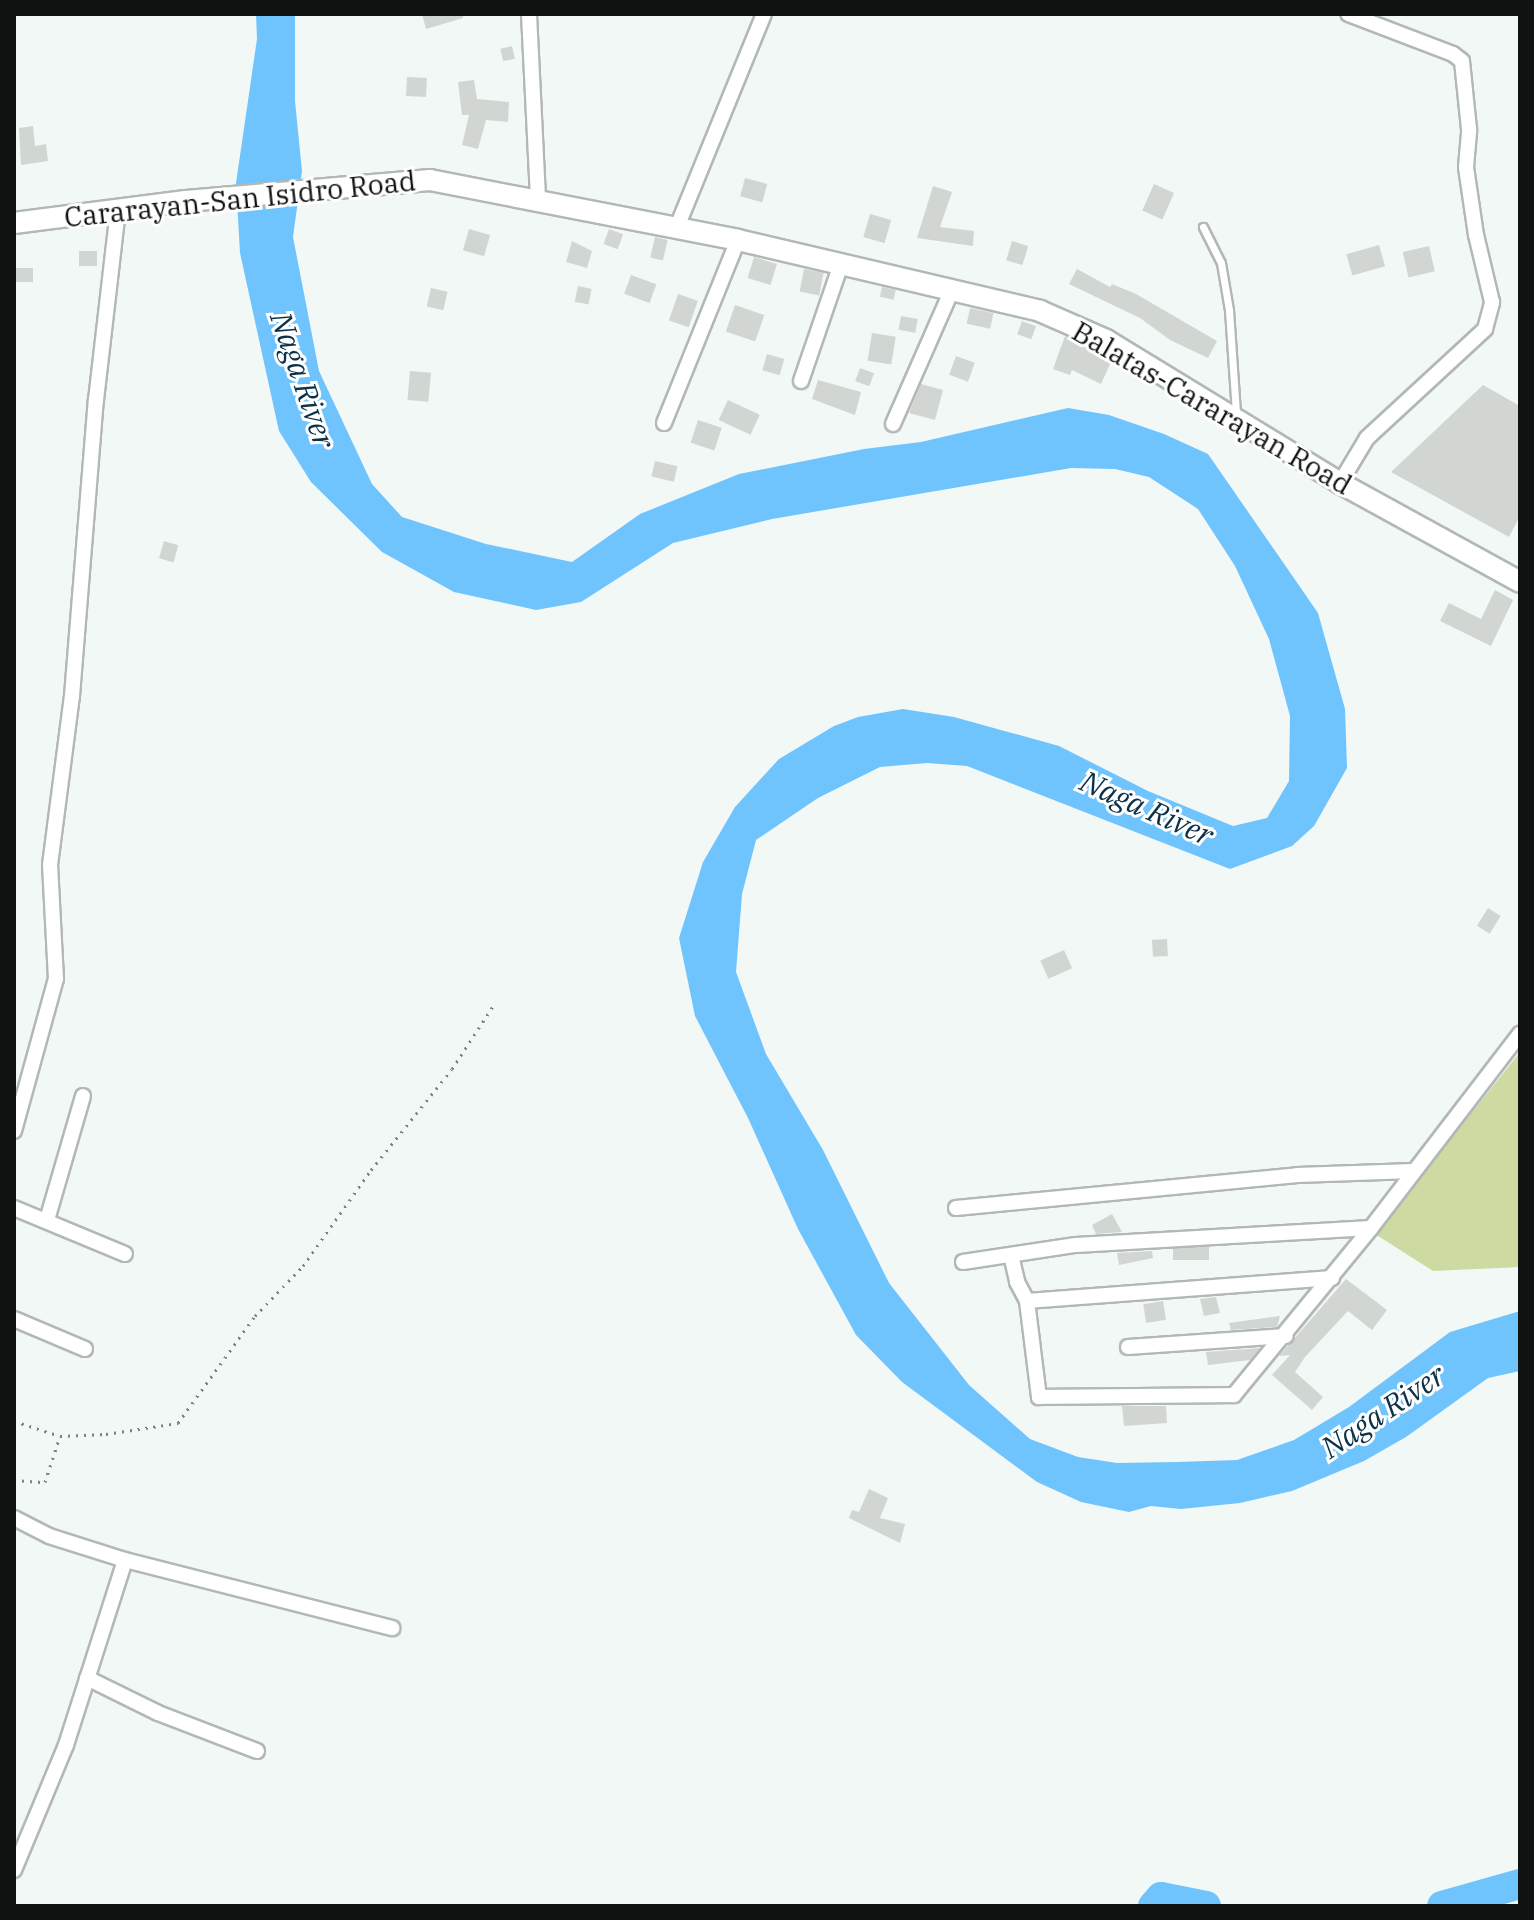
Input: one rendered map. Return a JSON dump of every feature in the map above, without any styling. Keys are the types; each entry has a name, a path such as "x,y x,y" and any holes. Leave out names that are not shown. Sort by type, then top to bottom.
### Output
{"main road":[{"name":"Cararayan-San Isidro Road","path":"14,223 186,201 430,180 677,227 841,264"},
{"name":"Balatas-Cararayan Road","path":"841,264 1040,311 1106,340 1340,483 1520,582"}],"street":[{"path":"529,14 538,199"},
{"path":"677,227 764,14"},
{"path":"1340,483 1367,438 1485,329 1492,302 1476,235 1466,167 1469,129 1462,61 1453,54 1348,14"},
{"path":"14,1131 56,979 50,865 72,696 96,400 118,210"},
{"path":"664,423 738,240"},
{"path":"801,381 841,264"},
{"path":"893,424 951,292"},
{"path":"1011,1255 1017,1282 1027,1301 1039,1397 1234,1395 1332,1278 1520,1034"},
{"path":"47,1220 83,1096"},
{"path":"956,1208 1297,1175 1413,1171"},
{"path":"14,1208 125,1254"},
{"path":"963,1262 1160,1238 1371,1228"},
{"path":"1027,1301 1332,1278"},
{"path":"14,1319 85,1349"},
{"path":"1128,1347 1286,1336"},
{"path":"14,1518 49,1536 125,1560 392,1628"},
{"path":"14,1870 66,1745 125,1560"},
{"path":"87,1678 158,1713 257,1751"}],"lane":[{"path":"1203,227 1221,263 1229,310 1237,420"}],"path":[{"path":"14,1421 60,1436 106,1434 178,1423 255,1316 303,1266 371,1170 452,1069 493,1006"},
{"path":"14,1480 45,1482 60,1436"}],"green space":[{"path":"1520,1052 1520,1267 1433,1271 1375,1234"}],"water":[{"name":"Naga River","path":"256,14 295,14 295,101 302,171 293,237 319,371 372,484 402,517 486,544 572,562 640,514 739,474 864,449 921,442 1068,408 1109,415 1164,434 1208,454 1318,613 1345,709 1347,768 1314,826 1292,846 1230,869 967,766 927,763 880,767 818,798 756,840 742,894 736,972 766,1054 823,1150 889,1283 969,1385 1030,1439 1078,1457 1117,1463 1177,1462 1237,1460 1294,1440 1349,1407 1450,1332 1520,1311 1520,1371 1488,1378 1406,1437 1364,1461 1292,1491 1240,1503 1181,1509 1151,1506 1129,1512 1081,1502 1037,1482 902,1382 856,1335 798,1229 748,1118 695,1016 679,938 703,862 735,807 779,759 834,726 858,717 903,709 954,717 1059,746 1148,791 1233,826 1267,818 1289,781 1290,716 1269,639 1235,566 1198,509 1149,477 1115,469 1071,468 772,519 673,543 581,602 536,610 454,592 382,552 311,482 279,431 240,253 236,183 257,39"}],"building":[{"path":"422,14 463,14 463,18 426,29"},
{"path":"512,46 515,59 503,61 500,49"},
{"path":"407,77 427,78 426,97 406,96"},
{"path":"474,80 477,99 509,102 508,122 486,120 478,149 462,145 469,115 462,115 458,82"},
{"path":"33,126 35,146 46,144 48,161 21,165 19,128"},
{"path":"745,178 767,184 762,202 740,196"},
{"path":"1154,184 1174,193 1162,219 1142,210"},
{"path":"933,186 952,192 940,227 974,231 973,246 917,238"},
{"path":"870,214 891,220 885,243 863,237"},
{"path":"469,229 490,235 484,256 463,250"},
{"path":"609,229 623,234 618,249 604,244"},
{"path":"655,237 668,240 663,260 650,257"},
{"path":"572,241 592,251 587,268 566,262"},
{"path":"1012,241 1028,246 1022,265 1006,260"},
{"path":"1379,245 1385,266 1352,276 1346,254"},
{"path":"1429,246 1435,271 1409,277 1403,252"},
{"path":"79,251 97,251 97,266 79,266"},
{"path":"754,257 777,264 771,285 748,278"},
{"path":"16,268 33,268 33,282 16,282"},
{"path":"804,269 824,273 819,295 800,292"},
{"path":"1077,269 1110,287 1112,284 1136,294 1217,341 1208,358 1170,340 1140,318 1069,284"},
{"path":"631,275 656,284 650,303 624,294"},
{"path":"578,286 592,289 588,305 575,302"},
{"path":"882,287 896,290 894,300 880,297"},
{"path":"431,288 448,292 443,310 427,307"},
{"path":"678,294 698,301 689,327 669,320"},
{"path":"735,305 764,315 755,342 726,331"},
{"path":"970,308 993,313 990,329 967,324"},
{"path":"901,316 918,319 915,333 899,330"},
{"path":"1022,321 1036,326 1031,339 1017,334"},
{"path":"872,333 896,337 891,364 868,361"},
{"path":"1065,336 1111,362 1101,384 1072,370 1070,375 1053,369"},
{"path":"767,354 784,359 780,375 762,370"},
{"path":"956,356 975,363 968,382 949,375"},
{"path":"860,368 874,373 869,386 855,381"},
{"path":"410,371 431,373 428,402 407,400"},
{"path":"818,380 861,392 855,415 812,399"},
{"path":"921,384 943,390 935,420 909,413"},
{"path":"1483,385 1520,406 1520,516 1509,537 1391,472"},
{"path":"728,400 760,415 750,435 719,420"},
{"path":"698,420 722,428 714,451 691,443"},
{"path":"655,461 677,466 674,482 651,477"},
{"path":"164,541 178,545 173,562 159,558"},
{"path":"1495,590 1513,600 1491,646 1440,621 1449,603 1481,619"},
{"path":"1488,908 1501,916 1490,934 1477,926"},
{"path":"1167,939 1168,956 1153,957 1152,940"},
{"path":"1064,950 1072,968 1048,979 1040,961"},
{"path":"1112,1214 1122,1232 1096,1234 1092,1225"},
{"path":"1173,1247 1209,1247 1209,1260 1173,1260"},
{"path":"1152,1251 1153,1258 1119,1265 1117,1253"},
{"path":"1346,1279 1387,1310 1372,1330 1348,1311 1305,1357 1295,1372 1323,1397 1312,1410 1272,1375 1290,1355 1279,1356"},
{"path":"1216,1297 1220,1313 1204,1316 1200,1299"},
{"path":"1163,1301 1166,1320 1146,1323 1143,1304"},
{"path":"1280,1316 1277,1327 1231,1330 1229,1323"},
{"path":"1260,1348 1250,1360 1208,1365 1206,1352"},
{"path":"1122,1406 1166,1406 1167,1423 1124,1426"},
{"path":"869,1489 888,1498 880,1518 905,1524 900,1543 849,1518 852,1510 859,1512"}],"waterway":[{"path":"1442,1906 1520,1884"},
{"path":"1153,1906 1161,1897 1206,1906"}]}
